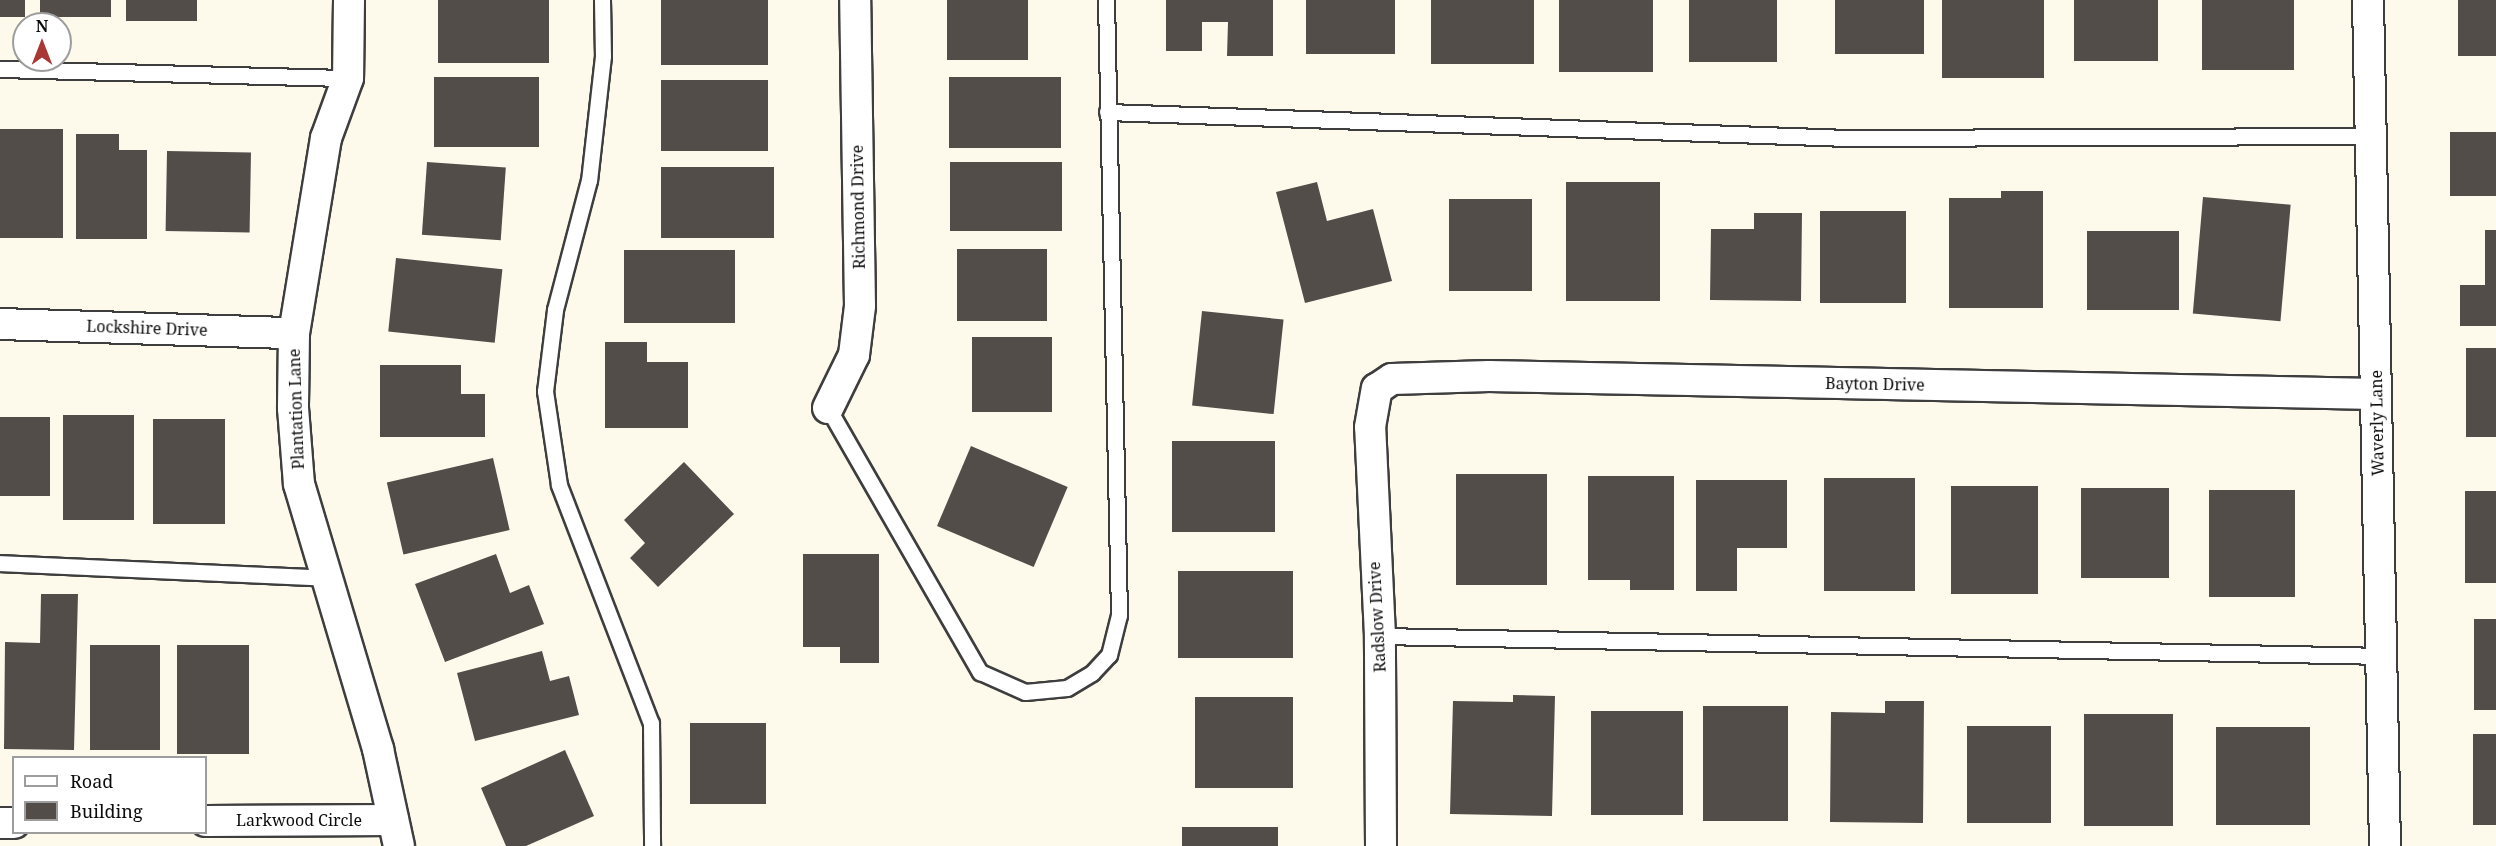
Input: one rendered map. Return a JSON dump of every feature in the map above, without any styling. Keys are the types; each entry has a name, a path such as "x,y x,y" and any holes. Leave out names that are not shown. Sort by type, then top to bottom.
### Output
{"street":[{"name":"Plantation Lane","path":"349,0 348,78 326,138 294,333 299,484 378,749 396,833"},
{"name":"Richmond Drive","path":"828,408 854,356 860,306 855,0"},
{"name":"Waverly Lane","path":"2368,0 2383,656 2385,846"},
{"name":"Lockshire Drive","path":"0,324 294,333"},
{"name":"Bayton Drive","path":"1377,389 1392,379 1421,376 2376,394"},
{"name":"Radslow Drive","path":"1377,389 1370,427 1380,636 1381,846"},
{"name":"Larkwood Circle","path":"207,821 396,833"}],"lane":[{"path":"602,0 603,56 589,180 555,310 545,391 559,485 651,723 652,846"},
{"path":"828,408 980,672 1025,692 1067,688 1092,674 1108,655 1119,615 1106,0"},
{"path":"0,69 348,78"},
{"path":"1107,112 1847,138 2371,136"},
{"path":"0,564 326,578"},
{"path":"1380,636 2383,656"}],"building":[{"path":"0,0 25,0 25,12 12,12 12,17 0,17"},
{"path":"40,0 111,0 111,17 72,17 72,12 40,12"},
{"path":"126,0 197,0 197,21 126,21"},
{"path":"438,0 549,0 549,63 438,63"},
{"path":"661,0 768,0 768,65 661,65"},
{"path":"947,0 1028,0 1028,60 947,60"},
{"path":"1166,0 1273,0 1273,56 1227,56 1228,22 1202,22 1202,51 1166,51"},
{"path":"1306,0 1395,0 1395,54 1306,54"},
{"path":"1431,0 1534,0 1534,64 1431,64"},
{"path":"1559,0 1653,0 1653,72 1559,72"},
{"path":"1689,0 1777,0 1777,62 1689,62"},
{"path":"1835,0 1924,0 1924,54 1835,54"},
{"path":"1942,0 2044,0 2044,78 1942,78"},
{"path":"2074,0 2158,0 2158,61 2074,61"},
{"path":"2202,0 2294,0 2294,70 2202,70"},
{"path":"2458,0 2496,0 2496,56 2458,56"},
{"path":"434,77 539,77 539,147 434,147"},
{"path":"949,77 1061,77 1061,148 949,148"},
{"path":"661,80 768,80 768,151 661,151"},
{"path":"0,129 63,129 63,238 0,238"},
{"path":"2450,132 2496,132 2496,196 2450,196"},
{"path":"76,134 119,134 119,150 147,150 147,239 76,239"},
{"path":"167,151 251,152 250,232 166,231"},
{"path":"427,162 506,168 501,240 422,235"},
{"path":"950,162 1062,162 1062,231 950,231"},
{"path":"661,167 774,167 774,238 661,238"},
{"path":"1317,182 1327,221 1373,209 1392,281 1305,303 1276,192"},
{"path":"1566,182 1660,182 1660,301 1566,301"},
{"path":"2001,191 2043,191 2043,308 1949,308 1949,198 2001,198"},
{"path":"2203,197 2291,205 2280,321 2193,314"},
{"path":"1449,199 1532,199 1532,291 1449,291"},
{"path":"1820,211 1906,211 1906,303 1820,303"},
{"path":"1754,213 1802,213 1801,301 1710,300 1711,229 1754,229"},
{"path":"2485,230 2496,230 2496,326 2460,326 2460,285 2485,285"},
{"path":"2087,231 2179,231 2179,310 2087,310"},
{"path":"957,249 1047,249 1047,321 957,321"},
{"path":"624,250 735,250 735,323 624,323"},
{"path":"396,258 502,269 495,343 388,332"},
{"path":"1202,311 1284,320 1274,414 1192,405"},
{"path":"972,337 1052,337 1052,412 972,412"},
{"path":"605,342 647,342 647,362 688,362 688,428 605,428"},
{"path":"2466,348 2496,348 2496,437 2466,437"},
{"path":"380,365 461,365 461,394 485,394 485,437 380,437"},
{"path":"63,415 134,415 134,520 63,520"},
{"path":"0,417 50,417 50,496 0,496"},
{"path":"153,419 225,419 225,524 153,524"},
{"path":"1172,441 1275,441 1275,532 1172,532"},
{"path":"971,446 1068,487 1034,567 937,526"},
{"path":"493,458 510,530 403,555 387,483"},
{"path":"684,462 734,514 658,587 630,558 645,543 624,520"},
{"path":"1456,474 1547,474 1547,585 1456,585"},
{"path":"1588,476 1674,476 1674,590 1630,590 1630,580 1588,580"},
{"path":"1824,478 1915,478 1915,591 1824,591"},
{"path":"1696,480 1787,480 1787,548 1737,548 1737,591 1696,591"},
{"path":"1951,486 2038,486 2038,594 1951,594"},
{"path":"2081,488 2169,488 2169,578 2081,578"},
{"path":"2209,490 2295,490 2295,597 2209,597"},
{"path":"2465,491 2496,491 2496,583 2465,583"},
{"path":"496,554 510,593 529,585 544,624 445,662 415,584"},
{"path":"803,554 879,554 879,663 840,663 840,647 803,647"},
{"path":"1178,571 1293,571 1293,658 1178,658"},
{"path":"41,594 78,594 74,750 4,749 5,642 40,643"},
{"path":"2474,619 2496,619 2496,710 2474,710"},
{"path":"90,645 160,645 160,750 90,750"},
{"path":"177,645 249,645 249,754 177,754"},
{"path":"542,651 550,681 569,676 579,715 475,741 457,673"},
{"path":"1513,695 1555,696 1552,816 1450,814 1453,701 1513,702"},
{"path":"1195,697 1293,697 1293,788 1195,788"},
{"path":"1885,701 1924,701 1923,823 1830,822 1831,712 1885,713"},
{"path":"1703,706 1788,706 1788,821 1703,821"},
{"path":"1591,711 1683,711 1683,815 1591,815"},
{"path":"2084,714 2173,714 2173,826 2084,826"},
{"path":"690,723 766,723 766,804 690,804"},
{"path":"1967,726 2051,726 2051,823 1967,823"},
{"path":"2216,727 2310,727 2310,825 2216,825"},
{"path":"2473,734 2496,734 2496,825 2473,825"},
{"path":"565,750 594,816 526,846 506,846 481,788"},
{"path":"1182,827 1278,827 1278,846 1182,846"}]}
